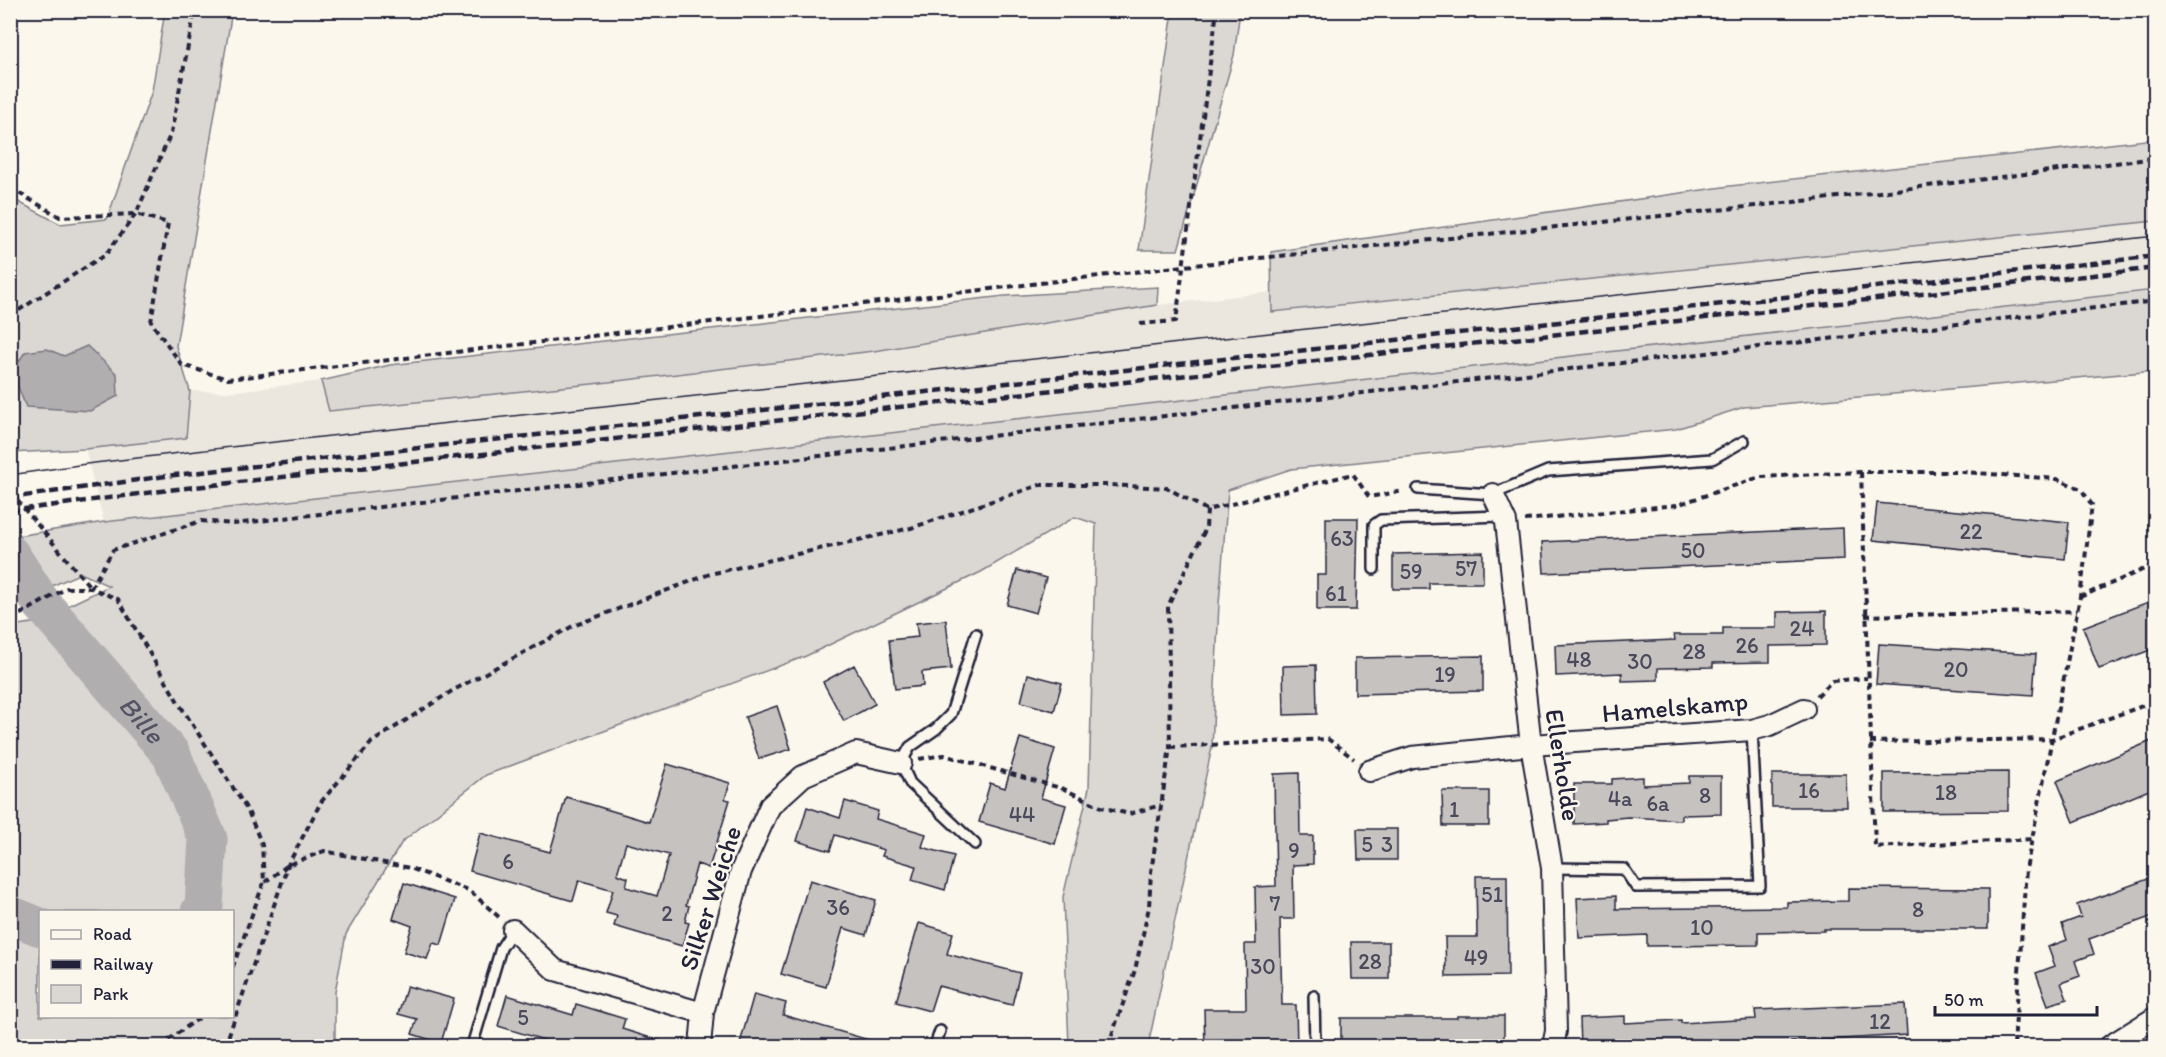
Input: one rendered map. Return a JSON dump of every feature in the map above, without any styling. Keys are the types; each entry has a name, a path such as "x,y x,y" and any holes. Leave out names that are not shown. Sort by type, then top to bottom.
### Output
{"street":[{"name":"Ellerholde","path":"1494,494 1505,519 1531,745 1552,868 1557,1030 1553,1047"},
{"name":"Hamelskamp","path":"1369,771 1412,757 1531,745 1752,730 1770,725 1804,709"},
{"name":"Silker Weiche","path":"700,1047 702,1013 741,871 770,806 803,776 856,753 901,763"},
{"path":"513,930 555,970 702,1013"},
{"path":"2110,1047 2156,1017"}],"lane":[{"path":"1418,489 1494,494 1548,471 1712,459 1744,441"},
{"path":"1374,569 1374,525 1381,520 1505,519"},
{"path":"975,844 910,783 901,763 910,747 936,729 951,714 976,634"},
{"path":"1552,868 1624,869 1635,887 1760,886 1752,730"},
{"path":"472,1047 501,948 513,930"},
{"path":"1314,996 1315,1047"},
{"path":"935,1047 940,1031"}],"path":[{"path":"10,316 106,254 136,214 171,133 195,10"},
{"path":"1140,324 1176,321 1217,10"},
{"path":"10,188 60,217 136,214 168,223 151,322 182,365 228,379 1184,266 1822,199 2156,158"},
{"path":"91,588 113,550 201,521 233,524 2156,300"},
{"path":"1505,519 1677,505 1760,477 1860,472 1963,472 2056,479 2081,489 2092,506 2078,611 2026,869 2014,1047"},
{"path":"1860,472 1875,847 2033,839"},
{"path":"225,1047 288,865 321,802 372,742 452,691 573,626 710,574 911,528 1040,486 1110,485 1167,488 1207,510 1353,474 1369,497 1418,489"},
{"path":"10,492 91,588"},
{"path":"1108,1047 1135,970 1147,918 1170,747 1168,606 1206,528 1207,510"},
{"path":"2080,597 2156,564"},
{"path":"10,616 17,616 67,588 91,588 118,599 178,702 242,801 262,845 264,882 234,964"},
{"path":"1865,616 2078,611"},
{"path":"1804,709 1832,681 1867,678"},
{"path":"1870,742 2052,739 2156,701"},
{"path":"1170,747 1328,739 1369,771"},
{"path":"901,763 944,755 1064,789 1101,807 1129,814 1161,805"},
{"path":"264,882 288,865 324,851 410,868 470,891 513,930"},
{"path":"160,1047 201,1018"}],"shaded area":[{"path":"2155,221 2155,290 104,522 85,449 186,438 190,391 228,392 321,381 330,411 592,384 874,351 1157,305 1273,292 1273,312"},
{"path":"87,346 117,374 118,396 90,411 26,407 12,372 25,352 47,349 64,356"}],"green space":[{"path":"165,11 232,11 176,346 190,391 186,438 85,449 11,453 11,198 60,224 107,219 152,91"},
{"path":"1173,11 1240,11 1234,55 1178,250 1139,250"},
{"path":"2155,139 2155,221 1272,312 1271,252 1730,186"},
{"path":"1158,287 1157,305 874,351 592,384 329,411 321,381 390,365 1005,296"},
{"path":"2155,290 2155,371 1744,407 1676,429 1291,469 1228,490 1219,604 1212,747 1148,1046 1069,1046 1063,897 1089,788 1096,524 1075,517 981,572 806,656 486,775 402,842 346,934 335,992 335,1046 11,1046 11,626 32,623 109,586 81,573 11,604 11,537 104,522"}],"building":[{"path":"1877,503 2069,522 2065,559 1873,540"},
{"path":"1326,518 1358,518 1356,610 1317,610 1317,575 1326,575"},
{"path":"1843,528 1844,559 1544,573 1542,542"},
{"path":"1483,552 1483,583 1429,583 1429,589 1393,589 1393,554"},
{"path":"1017,570 1046,578 1036,613 1007,605"},
{"path":"2156,599 2156,648 2099,669 2083,627"},
{"path":"1826,611 1826,645 1770,646 1770,662 1713,663 1713,667 1658,668 1658,680 1622,681 1622,673 1556,676 1555,645 1675,640 1674,635 1723,635 1723,628 1777,628 1777,612"},
{"path":"946,620 951,669 922,672 923,686 895,689 889,640 918,637 916,623"},
{"path":"1879,644 2036,654 2033,695 1876,684"},
{"path":"1483,656 1483,691 1355,694 1355,658"},
{"path":"854,665 875,704 844,721 823,682"},
{"path":"1316,665 1317,714 1284,715 1283,666"},
{"path":"1028,674 1062,683 1054,711 1021,702"},
{"path":"777,706 791,749 759,759 745,717"},
{"path":"1020,738 1055,749 1041,798 1066,805 1055,844 979,822 990,783 1005,788"},
{"path":"2156,739 2156,787 2074,822 2057,781"},
{"path":"667,764 730,783 725,799 730,800 709,868 697,864 686,905 689,906 685,922 689,923 682,946 614,926 617,916 606,913 613,890 579,880 573,901 470,871 480,833 550,852 566,797 649,822","holes":["626,843 669,855 657,896 626,887 628,878 617,874"]},
{"path":"2008,772 2008,811 1884,812 1884,773"},
{"path":"1299,773 1300,836 1313,836 1313,864 1293,865 1294,919 1280,919 1282,1005 1296,1005 1297,1047 1205,1047 1204,1009 1246,1009 1245,944 1256,944 1255,887 1276,886 1274,774"},
{"path":"1772,774 1846,774 1847,807 1772,807"},
{"path":"1689,776 1721,776 1721,814 1681,815 1681,820 1628,817 1606,819 1606,822 1574,824 1574,784 1612,784 1612,779 1643,777 1643,785 1689,783"},
{"path":"1442,791 1489,791 1489,826 1443,826"},
{"path":"845,801 878,811 876,819 926,834 922,847 954,856 945,890 912,880 916,866 882,856 884,850 835,835 830,851 797,841 807,807 840,818"},
{"path":"1357,829 1397,829 1397,860 1358,860"},
{"path":"1476,876 1507,876 1508,976 1446,977 1445,937 1477,937"},
{"path":"2156,876 2156,915 2089,939 2094,954 2075,961 2080,976 2061,983 2067,999 2048,1005 2036,973 2055,966 2048,947 2067,940 2062,924 2081,917 2077,905"},
{"path":"810,880 876,900 866,935 843,928 826,987 781,974"},
{"path":"404,883 455,899 441,945 433,943 427,959 404,952 412,926 393,919"},
{"path":"1848,888 1988,889 1988,929 1824,929 1824,931 1758,932 1758,945 1647,946 1647,935 1579,938 1577,898 1616,896 1616,909 1787,907 1787,902 1848,901"},
{"path":"919,923 953,933 947,954 1020,973 1012,1005 938,986 930,1011 896,1002"},
{"path":"1351,942 1389,942 1389,979 1352,979"},
{"path":"407,986 454,999 441,1043 412,1034 417,1019 398,1014"},
{"path":"754,994 786,1003 783,1015 876,1042 876,1047 739,1047"},
{"path":"507,995 573,1015 576,1004 625,1019 622,1029 664,1042 663,1047 567,1047 498,1026"},
{"path":"1905,1004 1907,1035 1791,1042 1791,1047 1580,1047 1579,1018 1625,1016 1625,1023 1681,1020 1681,1023 1756,1019 1755,1010"},
{"path":"1457,1016 1504,1016 1504,1047 1341,1047 1341,1018 1457,1018"}],"waterway":[{"name":"Bille","path":"10,554 42,604 171,754 208,839 204,906 201,910"},
{"name":"Bille","path":"10,915 39,927"}],"tram line":[{"path":"10,475 248,445 2156,236"}],"railway":[{"path":"10,498 166,476 2156,256"},
{"path":"10,511 169,490 728,426 2156,268"}]}
